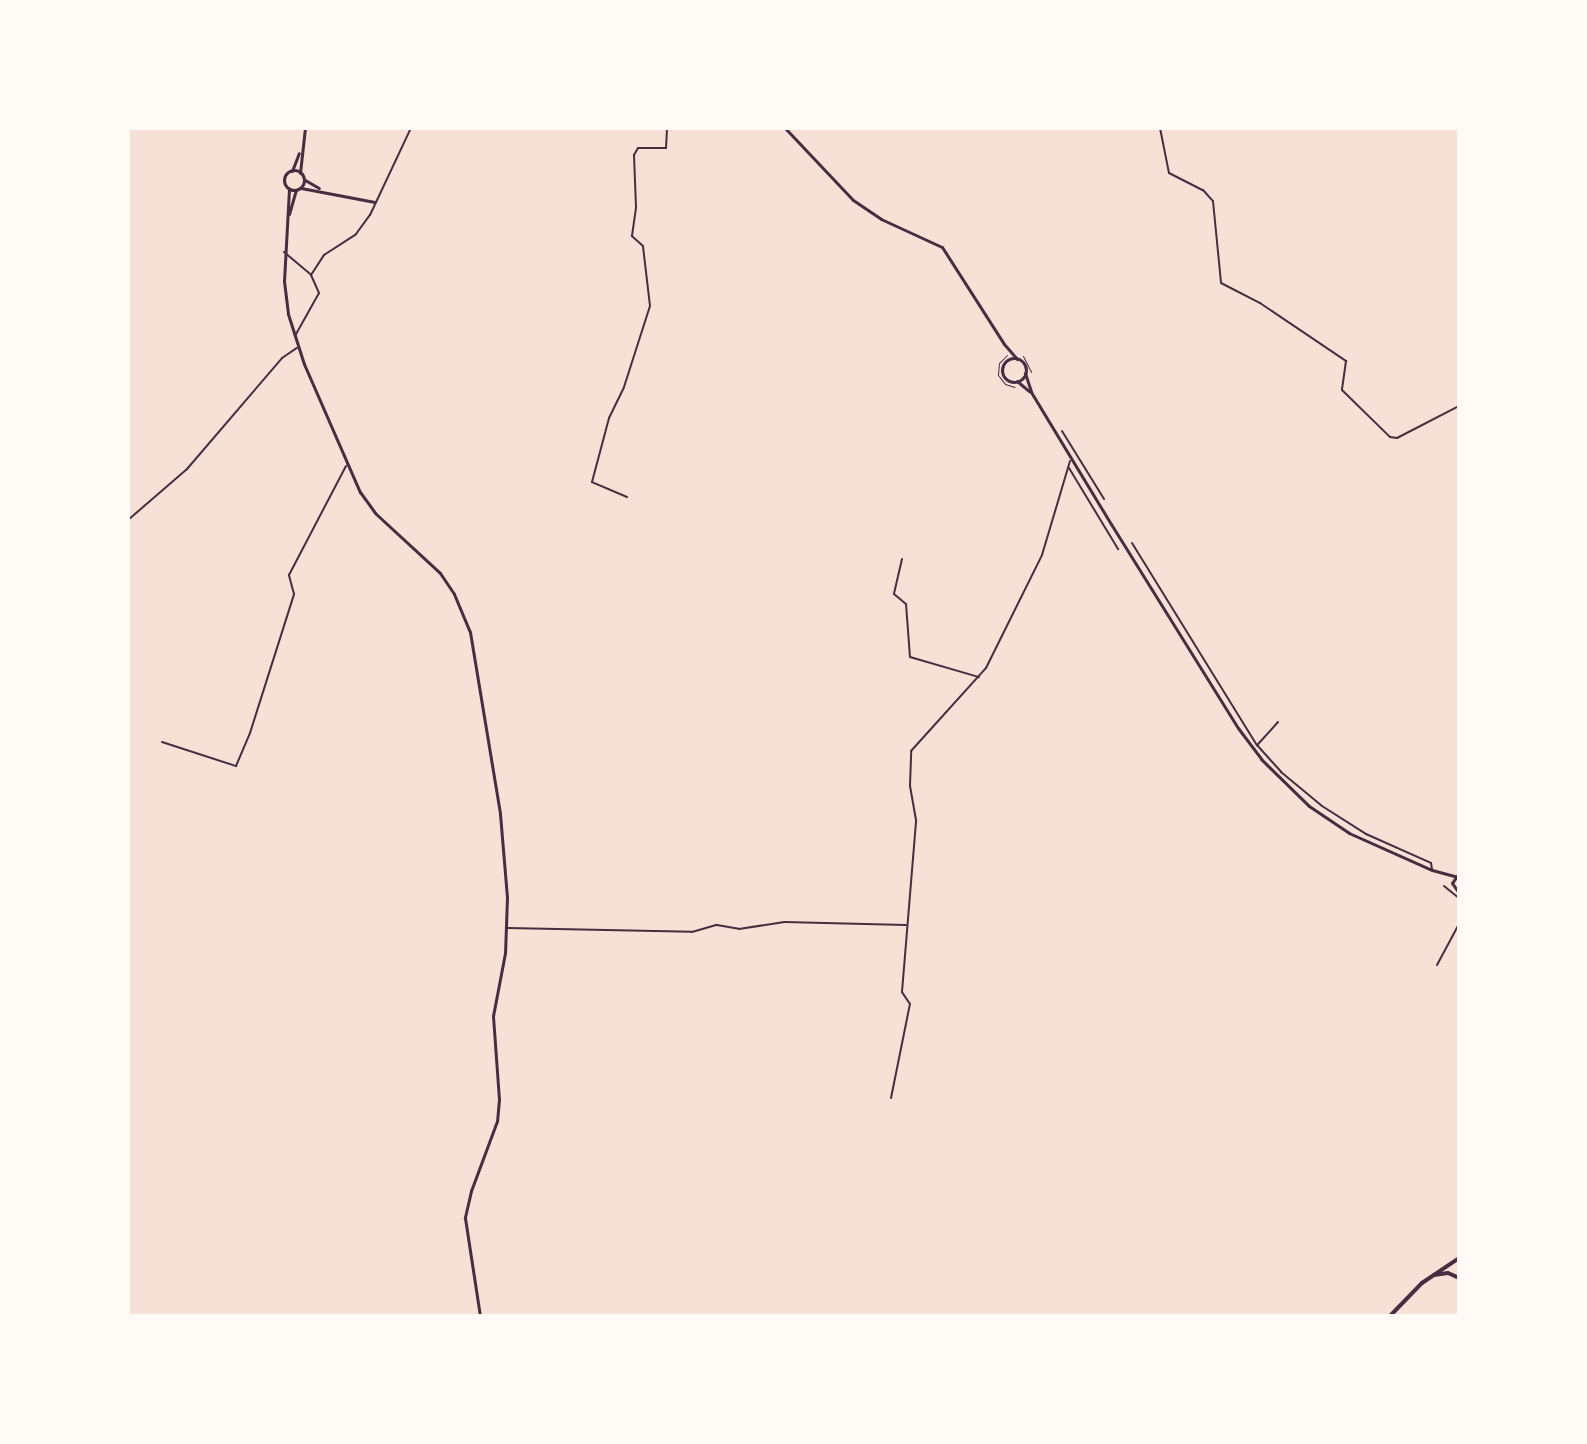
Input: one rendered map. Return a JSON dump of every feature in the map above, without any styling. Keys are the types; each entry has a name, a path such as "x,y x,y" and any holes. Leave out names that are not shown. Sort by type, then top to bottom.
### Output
{"highway":[{"path":"1390,1316 1428,1278 1459,1258"},
{"path":"1428,1278 1442,1273 1459,1278"}],"main road":[{"path":"305,128 300,173 304,180 323,189 375,202"},
{"path":"785,128 868,212 942,247 1004,344 1023,363 1031,392 1250,745 1293,792 1339,827 1446,876 1459,893"},
{"path":"301,149 292,171 284,180 289,189 284,252 285,292 298,348 346,466 375,513 440,573 453,592 470,632 500,814 507,928 493,1016 499,1099 497,1121 471,1191 465,1218 480,1316"},
{"path":"292,171 300,173"},
{"path":"287,222 304,180"},
{"path":"289,189 323,189"},
{"path":"1004,344 1003,373 1010,381 1031,392"},
{"path":"1004,359 1018,356"},
{"path":"1017,384 1027,376"},
{"path":"1446,876 1457,874"},
{"path":"1452,883 1457,874"}],"street":[{"path":"311,275 324,255 356,234 370,215 411,128"},
{"path":"627,497 592,482 609,418 624,387 650,306 643,246 632,236 636,207 634,155 638,148 666,148 667,128"},
{"path":"1160,128 1169,173 1203,190 1213,201 1220,281 1346,361 1342,390 1390,437 1397,438 1459,406"},
{"path":"284,252 311,275 318,297 295,337"},
{"path":"128,520 187,469 282,358 298,348"},
{"path":"1062,431 1104,499"},
{"path":"891,1098 910,1004 902,992 916,820 910,786 911,751 983,672 1042,555 1072,459"},
{"path":"162,742 236,766 250,733 294,594 289,575 346,466"},
{"path":"1068,466 1118,549"},
{"path":"1081,475 1087,471"},
{"path":"1132,543 1257,745 1281,772 1322,806 1366,834 1431,863 1432,870"},
{"path":"902,559 894,594 906,604 910,657 979,677"},
{"path":"1162,604 1168,601"},
{"path":"1257,745 1278,722"},
{"path":"1444,886 1459,898"},
{"path":"507,928 692,932 717,925 739,929 794,921 907,925"},
{"path":"1437,965 1459,924"}],"path":[{"path":"1018,356 1029,363 1027,376"},
{"path":"1004,359 998,375 1005,384 1017,384"}]}
